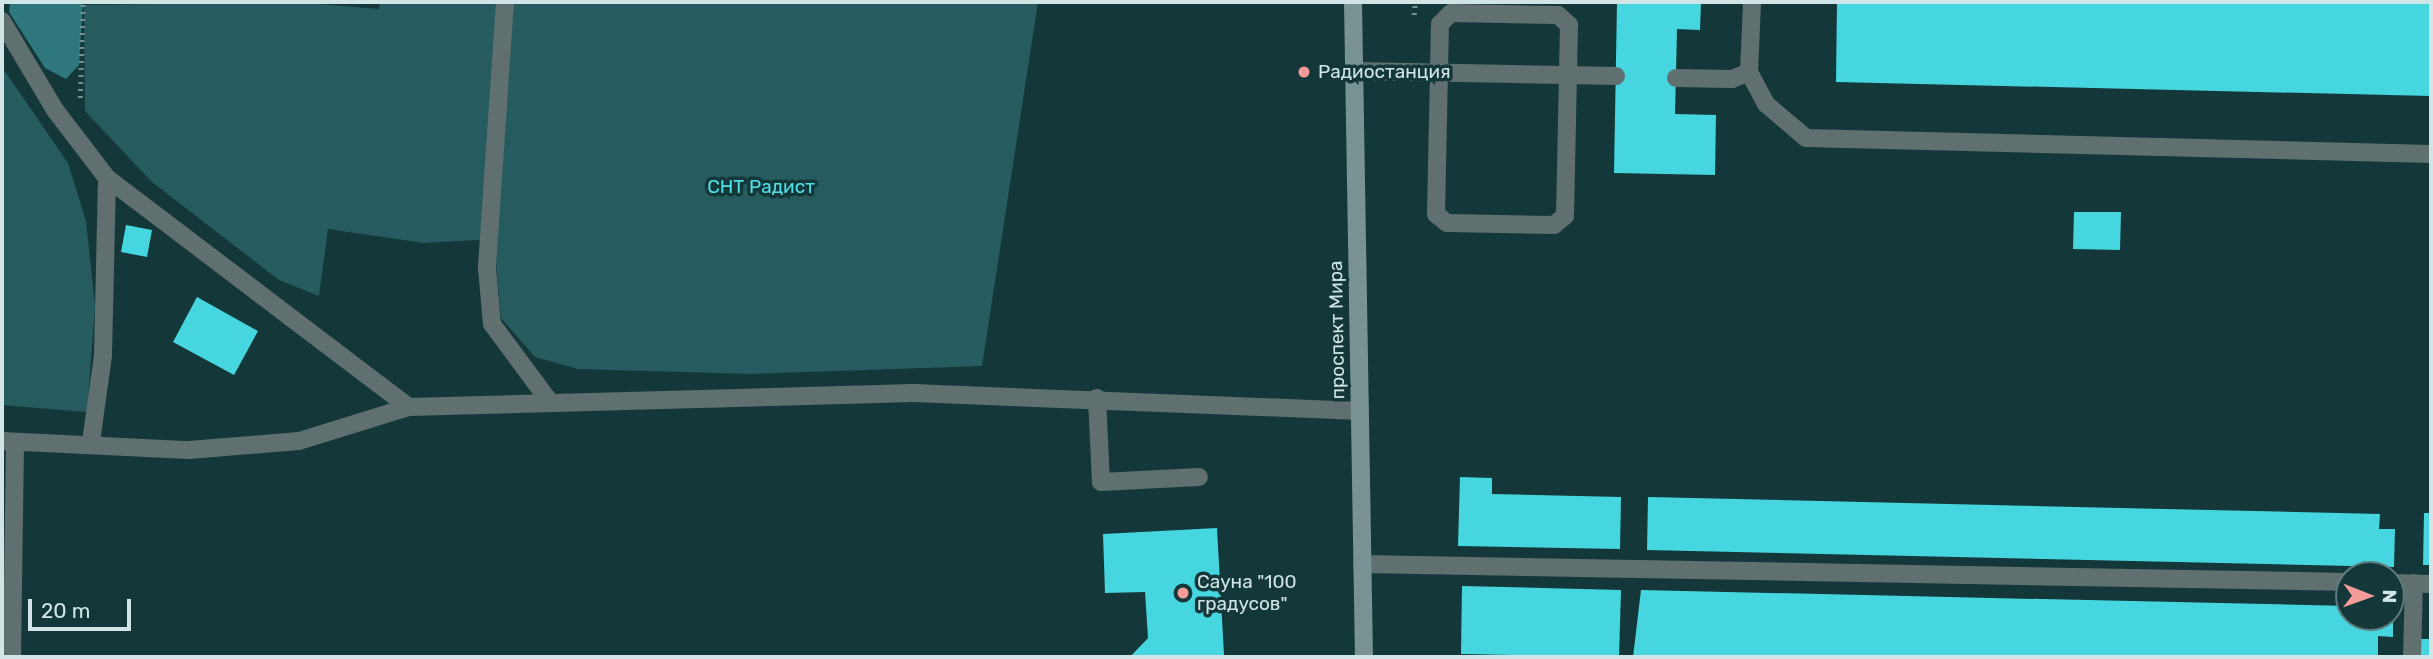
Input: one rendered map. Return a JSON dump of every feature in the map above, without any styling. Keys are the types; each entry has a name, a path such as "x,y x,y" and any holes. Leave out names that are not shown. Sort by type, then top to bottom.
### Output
{"street":[{"path":"505,2 487,268 492,324 550,402"},
{"name":"проспект Мира","path":"1353,2 1364,657"},
{"path":"1752,2 1749,72 1766,104 1806,138 2431,154"},
{"path":"1451,13 1558,15 1569,25 1565,216 1541,225 1447,223 1436,214 1439,73 1440,24 1451,13"},
{"path":"2,21 67,126 107,178 409,407"},
{"path":"1353,71 1616,76"},
{"path":"1676,78 1732,79 1749,72"},
{"path":"91,442 103,355 107,178"},
{"path":"12,657 8,441 91,442 189,450 299,441 409,407 912,393 1097,398 1360,411"},
{"path":"1097,398 1101,482 1199,477"},
{"path":"1362,564 2335,582"},
{"path":"2405,583 2423,584 2412,657"}],"path":[{"path":"67,126 80,110 83,2"}],"green space":[{"name":"СНТ Радист","path":"295,2 379,9 380,2 1038,2 982,366 751,374 578,369 535,357 501,318 494,239 424,243 328,229 319,296 279,280 152,182 85,111 84,5"},
{"path":"2,67 68,163 86,221 95,306 87,412 2,405"}],"shaded area":[{"path":"10,2 83,2 79,65 66,79 45,68 9,12"}],"building":[{"path":"1617,2 1701,2 1700,30 1677,29 1675,114 1716,115 1715,175 1614,173"},
{"path":"1837,2 2431,2 2431,96 1836,82"},
{"path":"2074,212 2121,212 2120,250 2073,249"},
{"path":"126,225 152,230 147,257 121,252"},
{"path":"197,297 258,331 234,375 173,342"},
{"path":"1460,477 1492,478 1492,494 1621,497 1620,549 1458,546"},
{"path":"1648,497 2380,514 2379,529 2395,529 2394,561 2335,561 2335,566 1647,550"},
{"path":"2424,513 2431,513 2431,565 2423,565"},
{"name":"Сауна \"100 градусов\"","path":"1217,528 1224,655 1130,657 1148,638 1145,592 1105,593 1103,534"},
{"path":"1462,586 1621,590 1619,657 1461,654"},
{"path":"1641,590 2335,606 2335,631 2393,631 2393,637 2378,636 2378,657 1633,657"},
{"path":"2420,639 2431,639 2431,657 2419,657"}],"place":[{"name":"Радиостанция","path":"1304,72"},
{"name":"Сауна \"100 градусов\"","path":"1183,593"}]}
